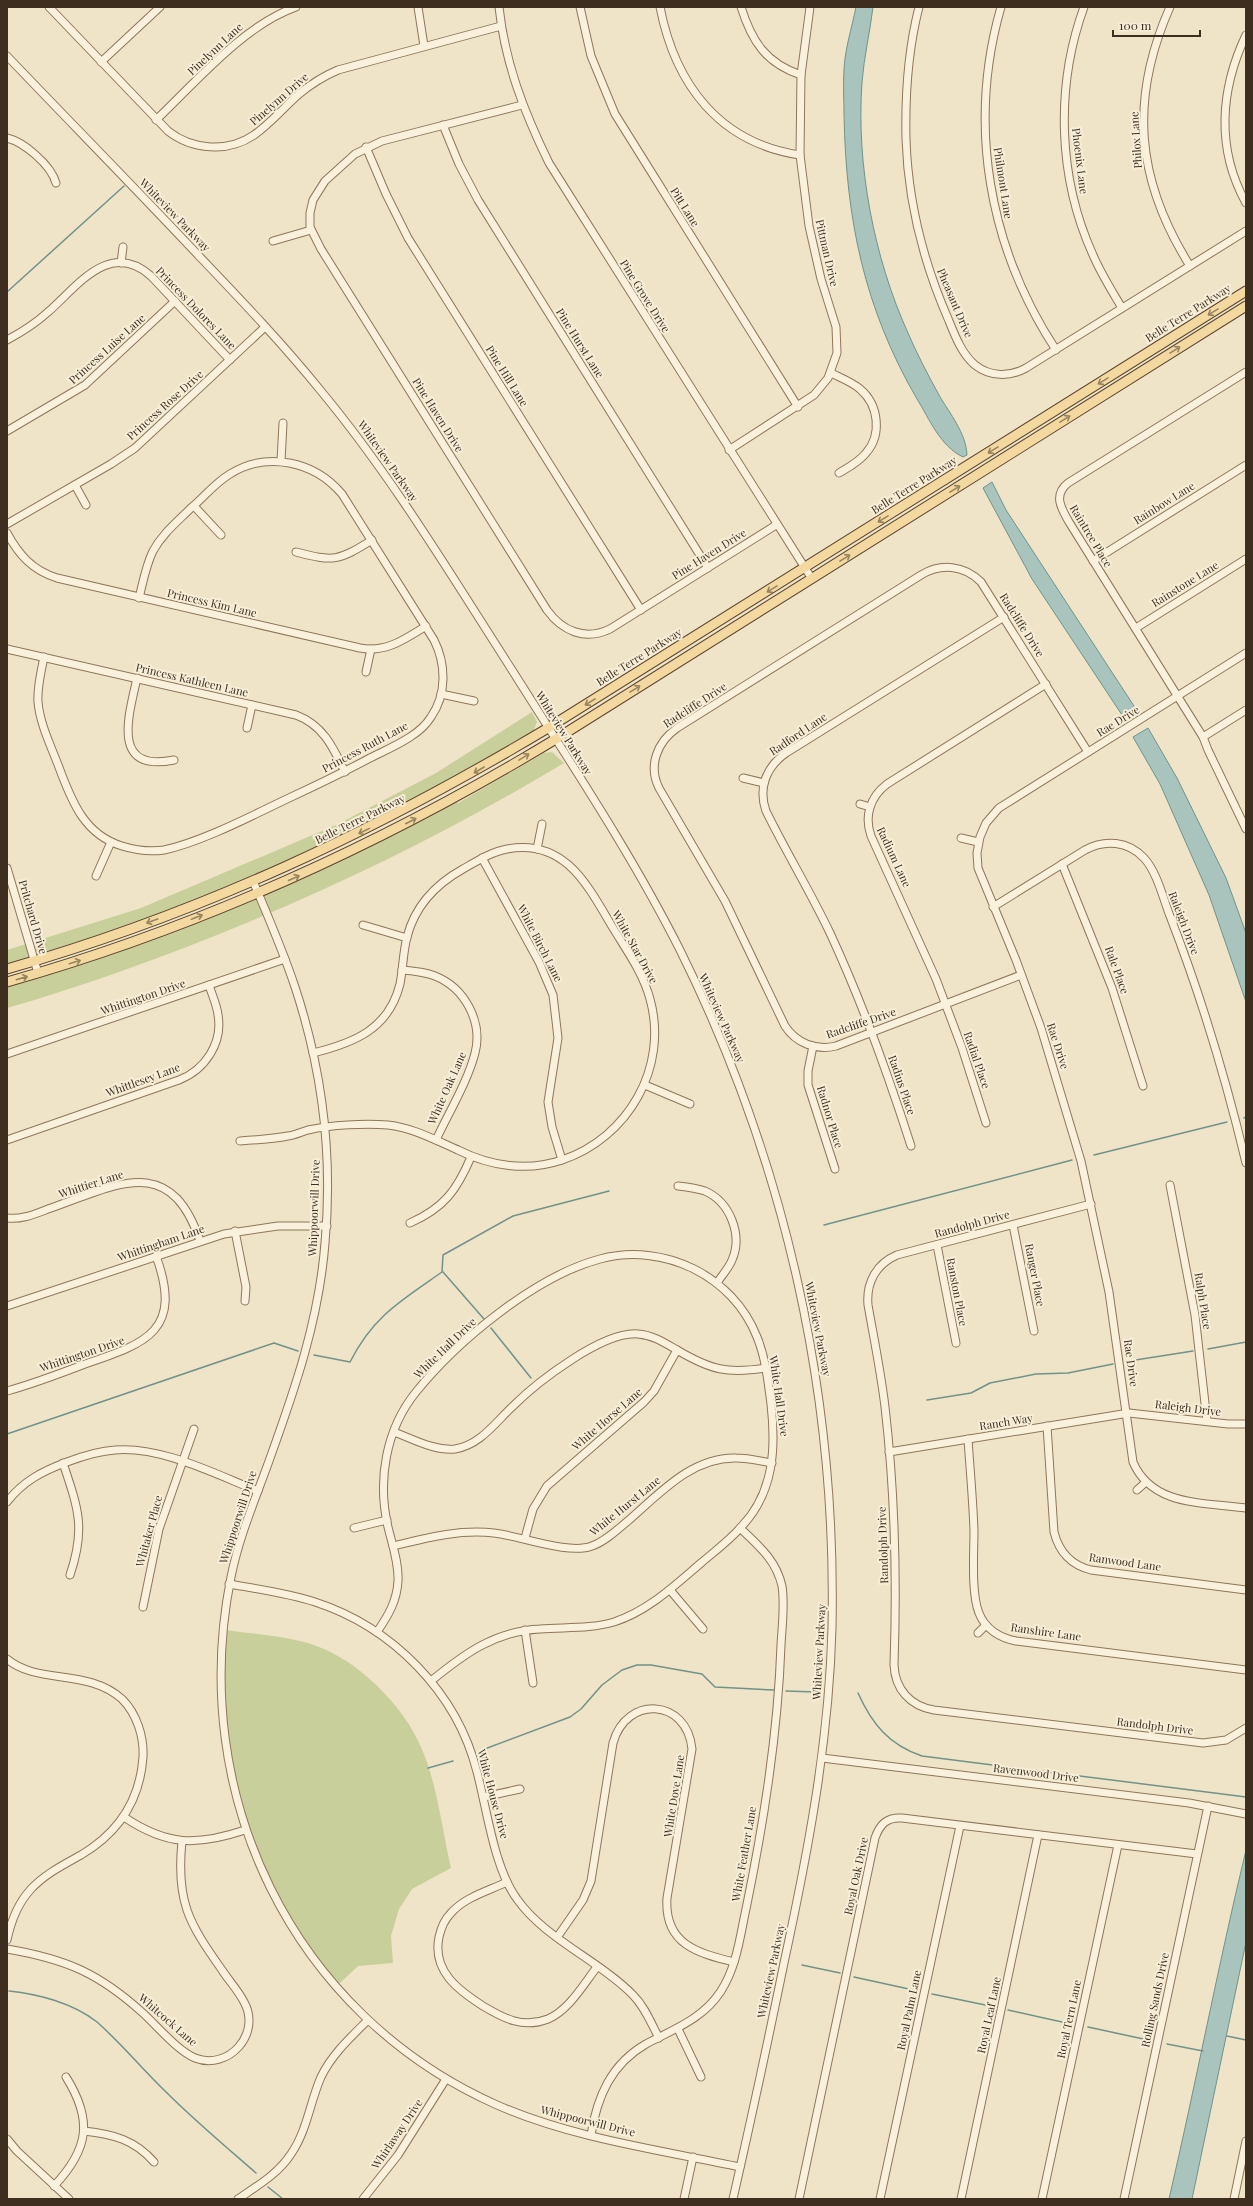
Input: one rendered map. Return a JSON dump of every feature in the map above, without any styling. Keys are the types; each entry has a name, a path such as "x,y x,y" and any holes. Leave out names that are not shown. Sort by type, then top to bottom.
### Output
{"main road":[{"name":"Belle Terre Parkway","path":"7,969 154,921 253,881 335,845 410,807 548,728 1246,291"},
{"path":"7,982 113,950 258,894 368,843 450,801 555,739 1246,306"}],"street":[{"name":"Pinelynn Drive","path":"49,7 156,120 173,135 194,144 212,147 234,144 254,135 301,92 329,74 348,66 501,26"},
{"path":"101,62 160,7"},
{"name":"Pinelynn Lane","path":"156,120 252,30 269,18 296,7"},
{"path":"418,7 424,46"},
{"name":"Pine Grove Drive","path":"499,7 501,26 510,69 522,104 549,163 776,525 812,579"},
{"name":"Pitt Lane","path":"580,7 591,56 615,114 798,407"},
{"path":"660,7 667,36 678,63 690,86 709,110 731,129 755,143 781,152 800,155"},
{"path":"741,7 753,37 767,56 784,69 801,75"},
{"name":"Pittman Drive","path":"730,450 798,407 817,393 831,373 837,353 837,333 812,242 800,155 801,75 810,7"},
{"name":"Pheasant Drive","path":"919,7 911,48 907,86 907,153 918,229 928,267 943,307 966,355 975,365 986,372 1002,375 1015,373 1026,368 1246,231"},
{"name":"Philmont Lane","path":"1001,7 992,44 986,97 985,137 990,185 1003,240 1016,276 1037,321 1056,350"},
{"name":"Phoenix Lane","path":"1084,7 1072,49 1066,85 1064,123 1067,161 1076,206 1089,246 1122,308"},
{"name":"Philox Lane","path":"1170,7 1157,38 1150,65 1144,102 1144,140 1149,172 1157,202 1171,235 1190,266"},
{"path":"1246,35 1235,62 1227,90 1224,126 1232,171 1246,203"},
{"name":"Whiteview Parkway","path":"7,56 265,326 330,401 386,475 555,739 635,869 688,968 716,1027 743,1094 771,1177 784,1225 798,1279 813,1358 829,1487 832,1558 832,1624 822,1758 804,1870 733,2199"},
{"name":"Pine Haven Drive","path":"522,104 366,147 351,157 318,190 310,210 311,230 552,617 569,630 592,634 610,629 776,525"},
{"name":"Pine Hurst Lane","path":"443,125 459,164 481,204 708,568"},
{"path":"7,138 26,146 50,171 56,183"},
{"name":"Pine Hill Lane","path":"366,147 386,194 408,238 641,610"},
{"path":"272,241 311,230"},
{"path":"121,263 123,247"},
{"name":"Princess Dolores Lane","path":"7,340 41,318 92,271 106,264 121,263 135,266 145,271 230,360"},
{"name":"Princess Luise Lane","path":"7,431 85,385 175,301"},
{"name":"Princess Rose Drive","path":"7,524 119,460 142,443 265,326"},
{"name":"Raintree Place","path":"1246,372 1068,483 1062,489 1059,498 1061,507 1093,561 1204,737 1208,750 1246,829"},
{"path":"831,373 851,383 862,391 872,404 876,421 875,437 868,452 859,460 839,473"},
{"path":"281,461 283,423"},
{"name":"Princess Ruth Lane","path":"44,657 38,697 40,713 45,732 76,809 94,831 111,842 142,850 160,850 174,847 261,811 345,772 415,734 431,717 441,694 443,676 441,657 426,626 345,498 330,482 302,466 281,461 255,464 233,472 219,482 167,532 155,548 149,561 139,598"},
{"name":"Rainbow Lane","path":"1093,561 1246,465"},
{"path":"75,485 86,505"},
{"path":"194,506 221,535"},
{"name":"Princess Kim Lane","path":"7,533 25,560 46,574 139,598 371,649 395,645 426,626"},
{"path":"296,552 319,558 336,559 349,554 372,540"},
{"name":"Rainstone Lane","path":"1136,628 1246,559"},
{"name":"Radcliffe Drive","path":"1021,975 833,1046 813,1046 796,1038 785,1026 725,901 659,788 654,768 658,750 665,738 677,728 934,569 956,568 972,574 981,582 1088,752"},
{"name":"Radford Lane","path":"872,1032 830,932 798,868 766,811 763,799 764,783 771,767 786,753 1004,617"},
{"name":"Princess Kathleen Lane","path":"7,649 296,715 314,724 330,742 345,772"},
{"path":"366,672 371,649"},
{"name":"Rae Drive","path":"1246,653 999,808 986,823 978,842 977,858 979,873 1021,975 1058,1080 1091,1204 1109,1292 1132,1458 1137,1470 1146,1482 1157,1491 1170,1497 1246,1508"},
{"path":"137,678 126,726 129,744 137,754 148,760 159,763 174,760"},
{"name":"Radium Lane","path":"946,1004 918,936 871,836 868,822 870,807 876,794 887,784 1046,684"},
{"path":"441,694 474,702"},
{"path":"247,728 252,705"},
{"path":"1204,737 1246,710"},
{"path":"743,778 764,783"},
{"path":"860,804 870,807"},
{"path":"537,849 542,824"},
{"path":"961,838 978,842"},
{"path":"96,876 111,842"},
{"name":"Raleigh Drive","path":"993,907 1089,848 1106,843 1128,847 1147,862 1172,922 1206,1018 1246,1163"},
{"name":"White Star Drive","path":"240,1141 283,1137 325,1128 371,1124 389,1125 411,1130 471,1156 494,1163 519,1166 540,1165 562,1160 594,1145 612,1131 629,1111 644,1085 652,1057 654,1032 652,1008 645,985 582,877 566,863 537,849 508,849 482,858 447,878 432,892 416,915 407,938 402,970 393,1002 375,1026 350,1042 314,1053"},
{"name":"White Birch Lane","path":"482,858 539,962 553,996 558,1038 548,1094 548,1109 562,1160"},
{"name":"Rale Place","path":"1062,864 1112,988 1144,1086"},
{"name":"Pritchard Drive","path":"7,868 38,973"},
{"name":"Whippoorwill Drive","path":"253,881 285,959 314,1053 325,1128 327,1226 319,1294 305,1360 238,1547 229,1584 221,1642 220,1706 228,1763 245,1830 263,1874 295,1932 327,1976 368,2020 400,2047 446,2079 482,2098 529,2118 591,2135 740,2167"},
{"path":"363,925 407,938"},
{"name":"Whittington Drive","path":"7,1054 285,959"},
{"name":"White Oak Lane","path":"402,970 435,976 453,987 469,1007 476,1027 477,1044 473,1059 436,1140"},
{"name":"Whittlesey Lane","path":"7,1140 179,1080 196,1071 209,1056 218,1032 218,1014 209,985"},
{"name":"Radial Place","path":"946,1004 986,1123"},
{"name":"Radius Place","path":"872,1032 911,1146"},
{"name":"Radnor Place","path":"813,1046 808,1071 808,1085 835,1169"},
{"path":"644,1085 690,1104"},
{"path":"410,1223 431,1212 445,1201 460,1182 471,1156"},
{"name":"Whittier Lane","path":"7,1218 27,1216 121,1184 142,1182 164,1188 179,1199 191,1217 200,1241"},
{"name":"Ralph Place","path":"1170,1185 1195,1315 1207,1421"},
{"path":"678,1186 699,1189 711,1195 724,1205 733,1221 736,1238 735,1253 730,1265 717,1283"},
{"name":"Randolph Drive","path":"1091,1204 903,1253 889,1259 877,1270 868,1289 868,1305 882,1388 889,1452 895,1551 894,1671 898,1685 910,1700 921,1707 934,1710 1203,1743 1226,1740 1246,1728"},
{"name":"Ranger Place","path":"1013,1225 1034,1331"},
{"name":"Whittingham Lane","path":"7,1306 200,1241 235,1231 278,1226 327,1226"},
{"path":"235,1231 246,1284 245,1301"},
{"name":"Ranston Place","path":"937,1244 956,1343"},
{"name":"White Hall Drive","path":"377,1632 390,1611 397,1592 398,1570 386,1520 383,1496 384,1474 394,1432 405,1408 417,1391 470,1337 513,1303 542,1285 579,1266 617,1256 648,1255 690,1266 717,1283 735,1300 751,1324 760,1346 766,1368 774,1432 772,1463 762,1495 753,1512 740,1528 670,1590 644,1608 611,1623 593,1626 525,1630 501,1636 481,1644 460,1658 431,1681"},
{"name":"Whittington Drive","path":"7,1391 128,1350 146,1338 159,1322 166,1300 165,1283 156,1256"},
{"path":"394,1432 441,1449 466,1446 479,1439 524,1396 548,1376 574,1359 610,1339 628,1334 644,1335 661,1341 704,1365 721,1370 738,1371 766,1368"},
{"name":"White Horse Lane","path":"525,1538 533,1509 544,1490 558,1476 644,1402 654,1391 677,1350"},
{"name":"Raleigh Drive","path":"1126,1413 1246,1424"},
{"name":"Ranch Way","path":"889,1452 1126,1413"},
{"name":"Ranwood Lane","path":"1047,1426 1054,1532 1059,1547 1071,1561 1091,1570 1246,1590"},
{"name":"Whitaker Place","path":"143,1607 159,1529 181,1462 194,1429"},
{"name":"Ranshire Lane","path":"968,1439 973,1516 975,1601 979,1613 986,1625 1000,1636 1016,1641 1246,1670"},
{"path":"7,1502 33,1477 63,1463 94,1453 116,1449 149,1452 181,1462 258,1491"},
{"name":"White Hurst Lane","path":"393,1546 460,1532 494,1533 570,1548 588,1547 607,1538 680,1477 693,1468 713,1460 730,1458 772,1463"},
{"path":"63,1463 76,1504 80,1523 77,1550 70,1575"},
{"path":"1137,1490 1146,1482"},
{"path":"354,1528 386,1520"},
{"name":"White Feather Lane","path":"591,2135 598,2102 614,2072 635,2051 678,2029 698,2016 716,1999 725,1984 734,1962 755,1861 776,1725 783,1609 781,1584 770,1558 740,1528"},
{"name":"White House Drive","path":"229,1584 315,1602 354,1619 377,1632 407,1656 431,1681 446,1701 463,1732 475,1762 501,1867 516,1898 530,1915 623,1986 638,2001 659,2038"},
{"path":"670,1590 703,1629"},
{"path":"978,1633 986,1625"},
{"path":"525,1630 533,1683"},
{"path":"7,1940 16,1911 31,1890 52,1871 98,1844 124,1817 136,1794 143,1755 140,1731 130,1709 113,1692 94,1682 29,1670 8,1661"},
{"name":"White Dove Lane","path":"558,1936 583,1900 591,1881 613,1743 617,1730 626,1719 637,1712 648,1708 659,1709 671,1714 684,1724 690,1736 692,1749 667,1898 669,1919 677,1936 691,1949 734,1962"},
{"name":"Ravenwood Drive","path":"822,1758 1208,1806 1246,1814"},
{"path":"484,1798 520,1789"},
{"name":"Rolling Sands Drive","path":"1124,2199 1208,1806"},
{"path":"124,1817 156,1835 182,1841 213,1840 245,1830"},
{"name":"Royal Oak Drive","path":"799,2199 877,1834 882,1824 894,1818 1197,1854"},
{"name":"Royal Palm Lane","path":"880,2199 960,1826"},
{"name":"Royal Leaf Lane","path":"961,2199 1038,1835"},
{"name":"Whitcock Lane","path":"7,1949 64,1962 102,1981 126,1998 192,2056 211,2060 231,2054 246,2038 249,2024 249,2014 242,1997 198,1936 187,1914 180,1880 182,1841"},
{"name":"Royal Tern Lane","path":"1042,2199 1118,1844"},
{"path":"507,1882 465,1902 452,1912 445,1922 438,1941 439,1956 443,1971 456,1987 502,2018 515,2022 534,2023 548,2019 560,2012 597,1967"},
{"path":"238,2199 275,2172 291,2155 301,2136 318,2084 330,2061 368,2020"},
{"path":"678,2029 701,2077"},
{"path":"54,2186 76,2159 84,2131 79,2100 66,2076"},
{"name":"Whirlaway Drive","path":"363,2199 398,2155 446,2079"},
{"path":"84,2131 111,2134 125,2139 137,2145 154,2162"},
{"path":"7,2139 17,2151 69,2199"},
{"path":"1234,2199 1246,2141"},
{"path":"684,2199 693,2157"}],"green space":[{"path":"532,712 537,722 533,732 500,754 307,854 151,919 7,966 7,950 141,908 336,825 436,773"},
{"path":"552,752 564,763 472,816 378,864 282,908 184,948 52,995 7,1008 7,986 244,903 351,854 457,801 458,803 544,753"},
{"path":"225,1630 292,1639 314,1645 347,1661 391,1700 413,1731 427,1761 439,1806 451,1868 412,1889 399,1909 391,1936 393,1963 358,1966 339,1984 315,1953 293,1920 274,1886 246,1815 228,1740 224,1700"}],"water":[{"path":"856,7 873,7 863,73 861,114 865,178 877,243 896,304 911,341 939,395 961,431 967,455 963,457 948,446 936,432 899,365 871,297 861,262 849,190 844,115 845,61"},
{"path":"992,482 1006,510 1134,706 1135,711 1124,718 1032,579 983,488"},
{"path":"1148,728 1177,778 1226,878 1246,933 1246,1002 1209,895 1160,784 1133,737"},
{"path":"1246,1850 1246,1942 1192,2199 1169,2199 1226,1937"}],"waterway":[{"path":"7,292 124,186"},
{"path":"1094,1155 1227,1122"},
{"path":"824,1225 1072,1160"},
{"path":"314,1355 350,1362 368,1332 390,1310 442,1272 443,1255 513,1216 609,1191"},
{"path":"443,1272 484,1319"},
{"path":"491,1328 531,1378"},
{"path":"1208,1349 1246,1342"},
{"path":"7,1434 274,1343 298,1351"},
{"path":"1129,1361 1193,1351"},
{"path":"927,1400 971,1393 990,1383 1036,1374 1068,1373 1113,1364"},
{"path":"482,1750 570,1717 581,1709 602,1685 622,1670 637,1665 651,1665 702,1674 715,1687 774,1690"},
{"path":"786,1691 815,1692"},
{"path":"858,1693 869,1714 883,1732 900,1746 922,1756 1246,1797"},
{"path":"428,1768 453,1761"},
{"path":"802,1965 840,1973"},
{"path":"854,1977 918,1991"},
{"path":"9,1991 32,1994 55,2000 88,2015 115,2039 176,2102 256,2173"},
{"path":"932,1994 995,2007"},
{"path":"1008,2010 1071,2024"},
{"path":"1088,2027 1148,2040"},
{"path":"1227,2036 1246,2040"},
{"path":"1167,2044 1203,2051"},
{"path":"268,2187 283,2199"}]}
